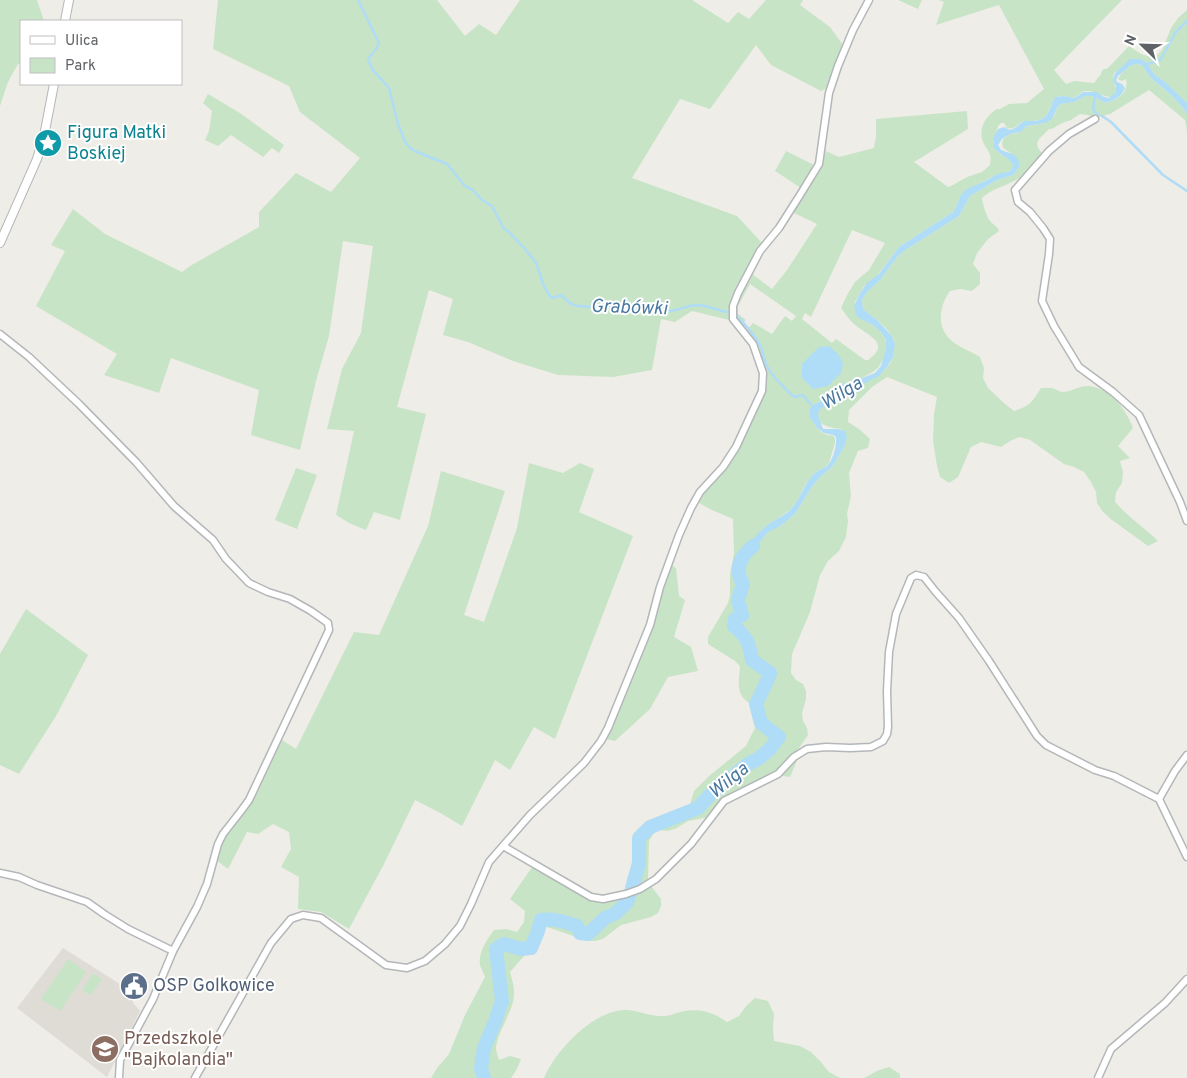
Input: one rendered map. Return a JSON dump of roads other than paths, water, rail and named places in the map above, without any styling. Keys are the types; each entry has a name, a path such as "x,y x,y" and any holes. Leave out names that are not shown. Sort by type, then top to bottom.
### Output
{"street":[{"path":"65,20 68,0"},
{"path":"195,1078 271,943 290,919 304,915 321,918 386,965 407,968 425,961 445,944 460,926 488,862 530,815 584,763 602,741 650,626 660,587 691,508 700,492 723,467 736,447 762,391 764,374 753,344 733,319 733,306 760,252 779,228 819,164 829,93 853,30 869,0"},
{"path":"0,243 37,159 44,136 54,85"},
{"path":"1095,119 1069,134 1050,151 1016,190 1018,202 1036,220 1050,239 1050,254 1042,302 1054,326 1079,367 1113,392 1139,415 1187,521"},
{"path":"0,334 29,357 98,423 136,462 174,506 213,540 226,559 249,583 290,599 312,611 328,623 329,630 249,800 223,834 218,844 208,884 173,951 156,992 120,1060 120,1078"},
{"path":"502,846 591,897 603,899 626,894 640,889 656,879 691,844 724,801 778,774 794,757 807,749 871,747 883,741 888,727 889,652 896,614 911,578 916,575 924,577 959,618 1037,736 1046,745 1159,799 1187,857"},
{"path":"1159,799 1187,755"},
{"path":"0,873 19,877 87,902 128,929 173,951"},
{"path":"1098,1078 1111,1050 1165,1003 1187,979"}],"water":[{"path":"1130,59 1141,59 1146,62 1155,75 1187,103 1187,114 1171,95 1151,78 1142,65 1136,64 1130,66 1118,76 1117,82 1125,88 1122,94 1115,99 1106,103 1092,96 1085,96 1074,102 1061,104 1058,106 1052,119 1045,123 1027,126 1020,132 1010,134 1002,139 998,145 1001,150 1014,155 1019,162 1020,166 1013,175 997,180 970,196 959,216 904,251 880,280 866,293 862,300 863,309 892,336 895,344 893,357 879,376 853,389 819,410 818,415 823,429 845,431 847,437 844,447 833,466 811,488 795,514 779,527 767,533 744,561 738,559 760,531 791,509 811,477 817,471 827,466 831,460 835,449 836,437 824,433 817,428 810,417 810,409 844,383 853,383 875,373 881,366 886,348 886,340 873,325 856,315 854,306 867,283 879,274 899,247 953,212 964,191 998,174 1011,170 1013,165 1011,162 993,146 994,136 998,129 1004,127 1010,130 1024,121 1042,119 1048,113 1055,97 1075,98 1083,92 1097,92 1109,98 1116,92 1113,80 1115,73"},
{"path":"829,346 839,355 843,364 841,373 828,386 813,389 802,378 802,364 819,347"}],"waterway":[{"name":"Grabówki","path":"358,0 379,43 368,60 372,69 389,88 398,124 405,142 417,152 447,164 465,186 473,190 482,200 492,206 504,229 509,232 536,263 544,286 552,298 561,295 571,304 578,306 670,311 697,305 728,312"},
{"path":"1145,65 1161,59 1175,33 1187,21"},
{"path":"1095,95 1093,109 1099,115"},
{"path":"1102,116 1111,122 1163,175 1187,191"},
{"name":"Grabówki","path":"735,314 757,341 773,376 794,397 803,395 814,408"},
{"name":"Wilga","path":"632,888 639,863 639,838 650,827 698,808 710,795 748,764 769,750 779,737 761,723 756,704 770,673 752,660 747,641 734,626 735,619 742,615 738,600 743,584 740,579 739,568 745,554 753,546"},
{"name":"Wilga","path":"484,1078 481,1068 484,1048 502,1001 496,949 504,944 521,949 531,948 541,920 568,923 577,926 580,933 588,934 605,918 616,913 627,902 630,894"}],"place":[{"name":"Figura Matki Boskiej","path":"48,143"},
{"name":"OSP Golkowice","path":"134,986"},
{"name":"Przedszkole \"Bajkolandia\"","path":"105,1049"}]}
